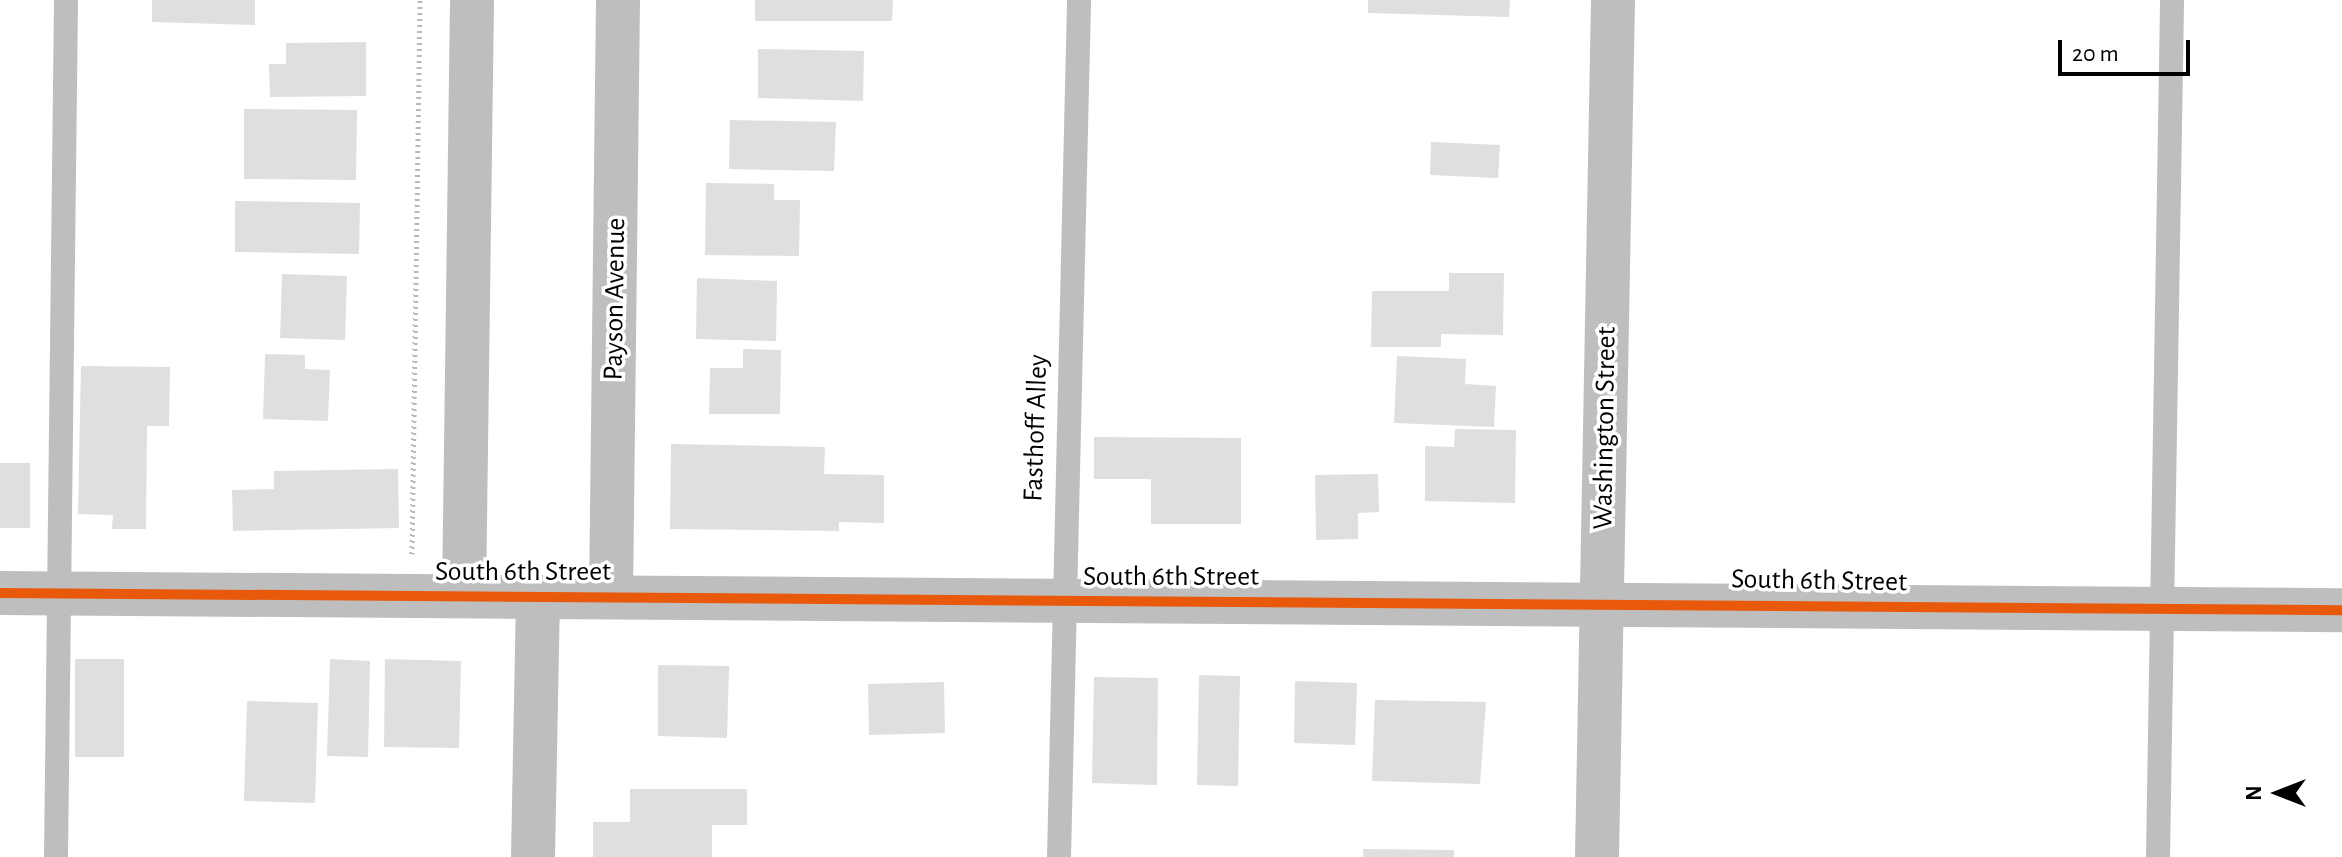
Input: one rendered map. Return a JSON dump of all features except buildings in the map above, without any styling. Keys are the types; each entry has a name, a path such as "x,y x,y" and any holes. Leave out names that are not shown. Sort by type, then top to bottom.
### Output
{"street":[{"path":"464,596 472,0"},
{"name":"Payson Avenue","path":"611,597 618,0"},
{"name":"Washington Street","path":"1597,857 1613,0"},
{"name":"South 6th Street","path":"0,593 2342,610"},
{"path":"533,857 538,597"}],"lane":[{"path":"56,857 66,0"},
{"name":"Fasthoff Alley","path":"1059,857 1061,600 1079,0"},
{"path":"2158,857 2172,0"}],"path":[{"path":"411,595 420,0"}],"cycle path":[{"path":"0,593 2342,610"}]}
